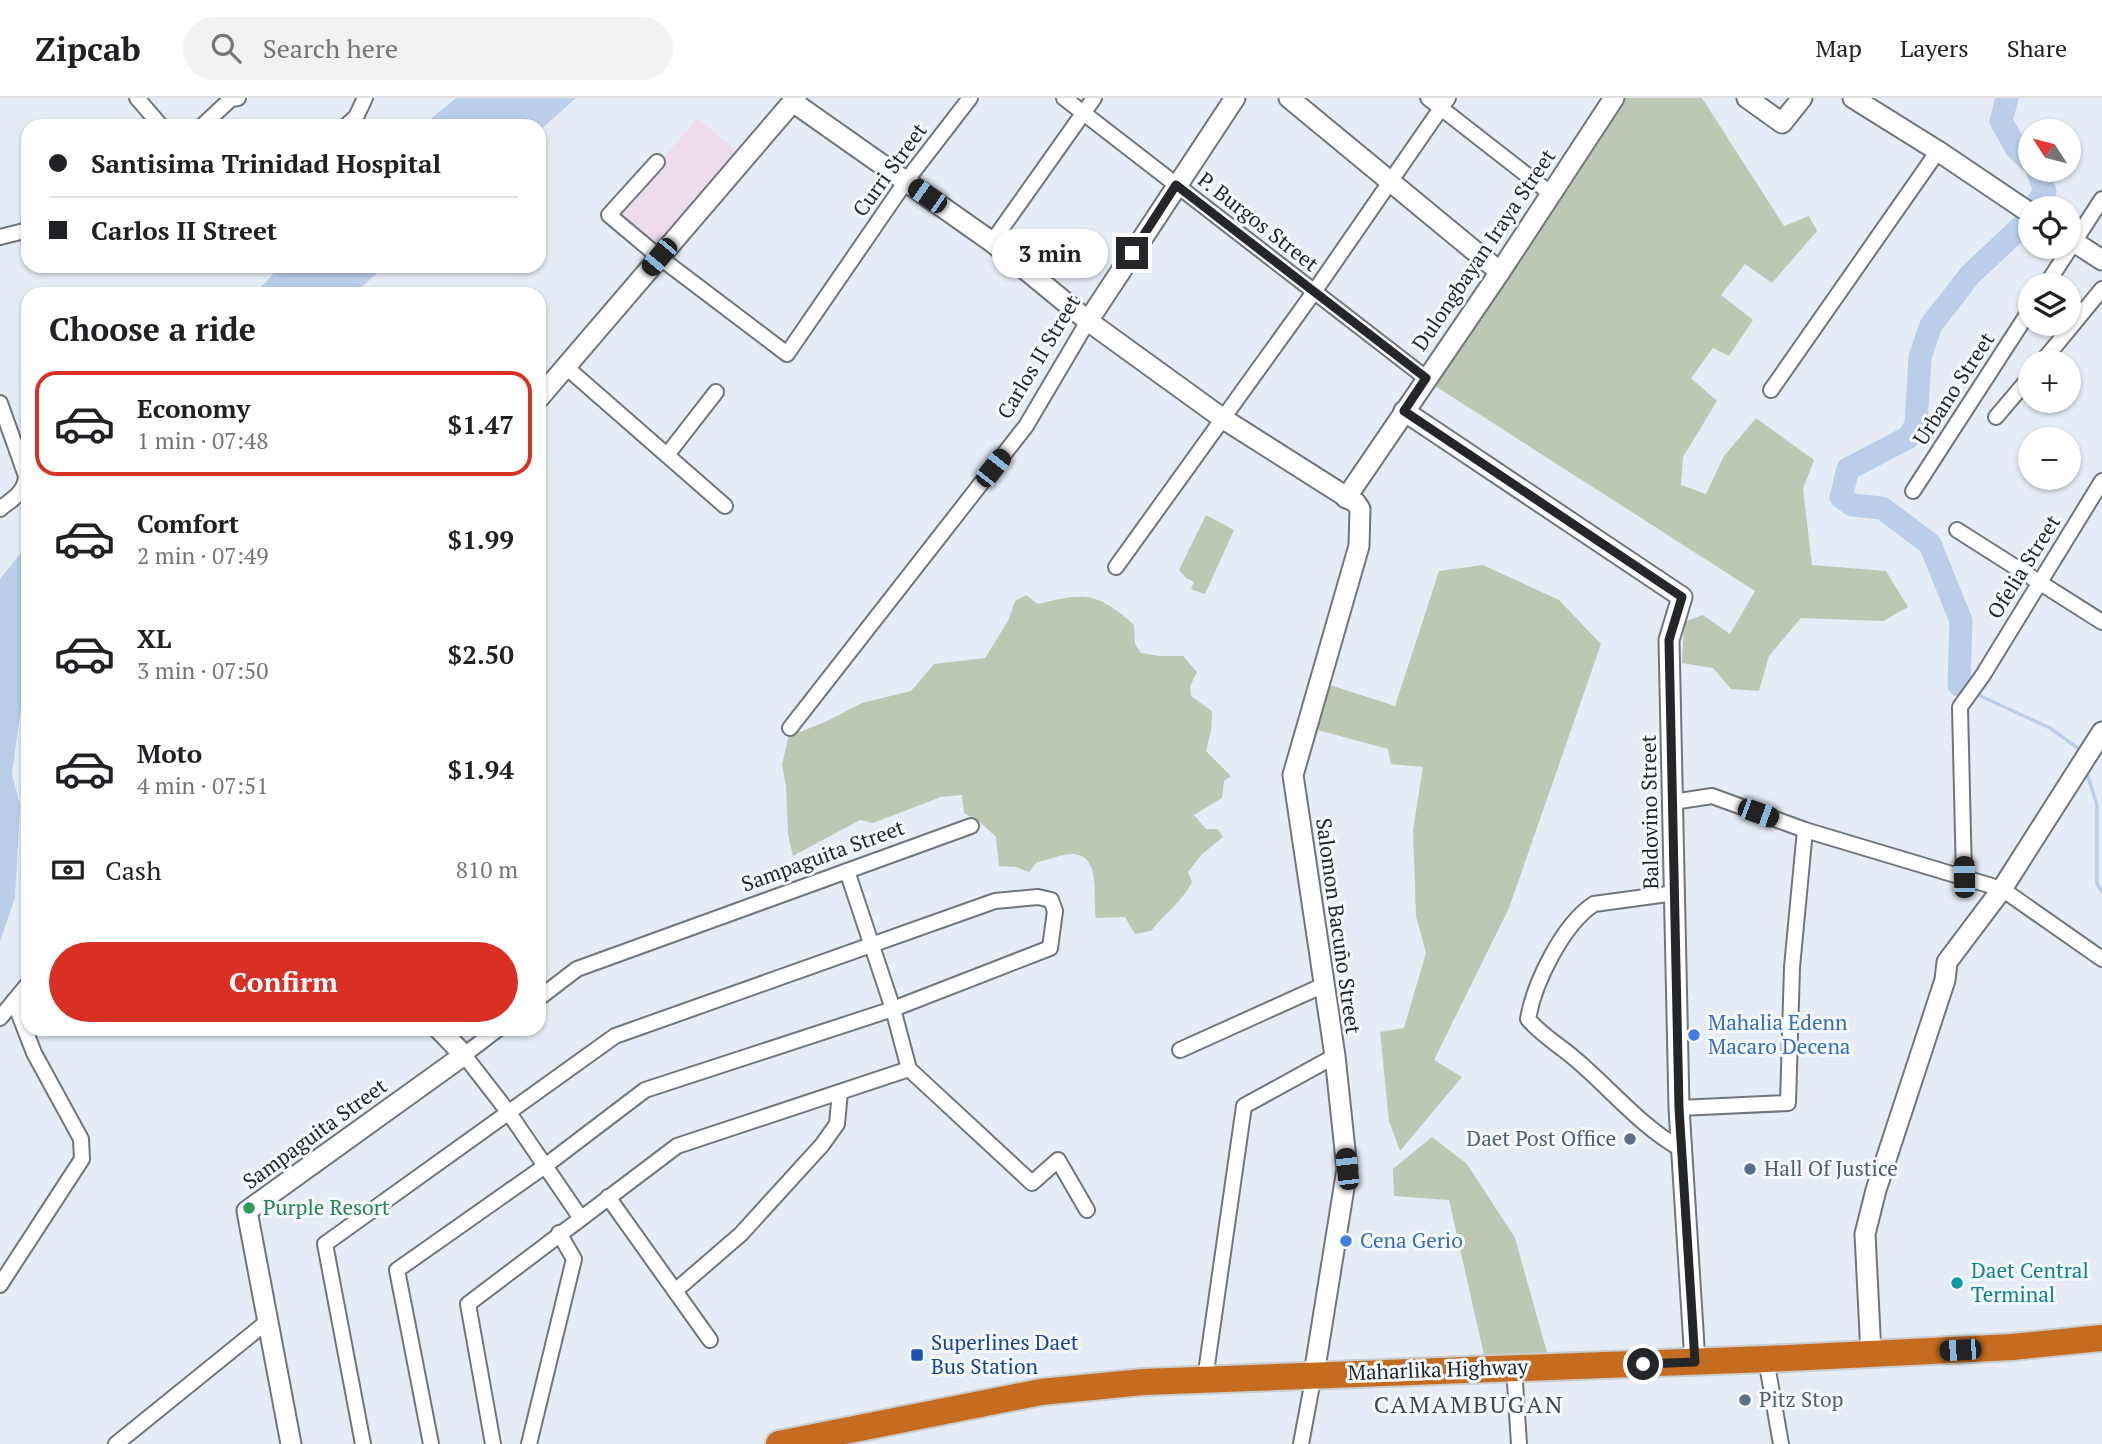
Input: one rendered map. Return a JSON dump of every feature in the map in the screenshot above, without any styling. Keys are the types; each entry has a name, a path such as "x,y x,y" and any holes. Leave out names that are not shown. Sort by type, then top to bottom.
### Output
{"highway":[{"name":"Maharlika Highway","path":"779,1444 1041,1392 1143,1382 1766,1359 2012,1347 2102,1338"}],"street":[{"path":"137,98 155,119"},
{"path":"210,119 231,99 238,98"},
{"path":"354,119 365,98"},
{"name":"Curri Street","path":"659,257 787,355 906,181 970,98"},
{"name":"P. Burgos Street","path":"1064,98 1426,378"},
{"path":"992,242 1094,98"},
{"name":"Carlos II Street","path":"790,728 1026,426 1087,321 1235,98"},
{"path":"1289,98 1500,272"},
{"path":"1428,98 1444,103 1550,193"},
{"name":"Dulongbayan Iraya Street","path":"1346,498 1500,272 1614,98"},
{"path":"1748,98 1782,123 1802,98"},
{"path":"1853,98 2018,206"},
{"path":"546,390 795,100 992,242 1087,321 1222,418 1346,498"},
{"path":"1116,567 1314,292 1444,103"},
{"path":"1771,390 1938,151"},
{"path":"657,162 609,215 659,257"},
{"path":"2081,227 2102,199"},
{"path":"0,237 21,232"},
{"path":"2081,246 2102,260"},
{"path":"2052,350 2102,289"},
{"name":"Urbano Street","path":"1913,491 2018,329"},
{"path":"566,366 725,506"},
{"path":"1996,418 2018,391"},
{"path":"667,455 716,392"},
{"path":"0,403 21,462"},
{"name":"Baldovino Street","path":"1404,411 1682,597 1669,640 1679,1108 1695,1362"},
{"name":"Ofelia Street","path":"1964,877 1960,707 1983,675 2102,481"},
{"path":"0,509 21,491"},
{"name":"Salomon Bacuño Street","path":"1314,1374 1347,1169 1335,1056 1293,775 1359,546 1360,509 1346,498"},
{"path":"1957,530 2102,622"},
{"path":"1871,1354 1865,1234 1876,1190 1945,980 1947,962 2002,889 2102,732"},
{"path":"1673,802 1712,796 1805,830 2002,889 2102,958"},
{"name":"Sampaguita Street","path":"546,993 577,969 971,826"},
{"path":"1679,1108 1788,1103 1792,967 1805,830"},
{"path":"847,871 893,1009 909,1069 1032,1183 1058,1160 1087,1210"},
{"path":"1675,892 1594,904 1584,911 1569,929 1549,963 1530,1005 1528,1019 1658,1136 1681,1149"},
{"path":"363,1444 325,1244 615,1036 995,901 1038,897 1051,900 1055,911 1050,948 893,1009 645,1090 545,1166 397,1270 432,1444"},
{"path":"1180,1050 1324,985"},
{"path":"0,1018 21,992"},
{"path":"14,1001 21,1019"},
{"path":"0,1285 82,1159 81,1139 27,1036"},
{"path":"446,1036 509,1113 580,1217"},
{"name":"Sampaguita Street","path":"291,1444 247,1211 489,1036"},
{"path":"1205,1379 1244,1106 1335,1056"},
{"path":"493,1444 468,1304 677,1146 909,1069"},
{"path":"675,1291 741,1234 822,1145 837,1124 840,1092"},
{"path":"608,1197 710,1340"},
{"path":"529,1444 574,1259 559,1233"},
{"path":"116,1444 268,1321"},
{"path":"1766,1359 1781,1444"},
{"path":"1514,1367 1519,1444"},
{"path":"1301,1444 1314,1374"}],"shaded area":[{"path":"698,118 738,153 654,249 613,215"}],"green space":[{"path":"1623,98 1702,98 1784,226 1809,216 1817,231 1772,283 1745,264 1721,295 1753,320 1729,356 1713,348 1691,378 1717,401 1683,457 1681,485 1706,494 1724,456 1756,418 1814,460 1803,489 1812,565 1886,571 1908,607 1883,621 1801,618 1769,656 1759,691 1731,689 1713,668 1682,663 1684,622 1703,615 1730,634 1755,591 1432,384"},
{"path":"1206,515 1234,530 1205,594 1191,589 1194,582 1179,570"},
{"path":"1483,565 1559,600 1601,644 1509,908 1434,1060 1462,1077 1400,1151 1389,1121 1380,1032 1404,1028 1426,953 1416,916 1413,830 1423,767 1391,764 1388,749 1310,728 1324,683 1395,706 1439,571"},
{"path":"1026,595 1038,604 1079,597 1090,598 1110,606 1134,625 1135,644 1141,653 1183,656 1197,672 1190,686 1191,696 1212,711 1206,751 1231,776 1224,781 1222,798 1194,815 1206,829 1218,829 1223,837 1201,855 1188,872 1192,882 1188,889 1151,931 1135,934 1125,917 1096,918 1094,880 1089,863 1083,857 1071,854 1037,862 1029,872 1016,867 999,866 996,837 981,823 964,813 962,795 941,797 873,823 860,820 793,856 788,834 786,786 782,765 791,725 800,732 862,703 911,691 934,664 985,658 1008,621 1015,601"},
{"path":"1432,1137 1467,1164 1515,1238 1548,1356 1484,1355 1449,1200 1394,1196 1393,1169"}],"water":[{"path":"456,98 576,98 546,125 546,119 430,119"},
{"path":"274,273 377,273 362,287 261,287"},
{"path":"21,553 21,707 12,774 20,805 15,898 0,941 0,579"}],"waterway":[{"path":"2007,98 2001,121 2018,150"},
{"path":"2042,182 2045,191 2042,196"},
{"path":"1959,685 1961,621 1930,544 1882,508 1852,505 1841,497 1848,469 1909,437 1916,424 1920,357 1931,325 1970,275 2018,230"},
{"path":"1959,685 1967,689"},
{"path":"1974,693 2050,728 2079,749 2081,754"},
{"path":"2086,771 2097,805 2097,884 2102,892"}],"place":[{"name":"Mahalia Edenn Macaro Decena","path":"1694,1035"},
{"name":"Daet Post Office","path":"1630,1139"},
{"name":"Hall Of Justice","path":"1750,1169"},
{"name":"Purple Resort","path":"249,1208"},
{"name":"Cena Gerio","path":"1346,1241"},
{"name":"Daet Central Terminal","path":"1957,1283"},
{"name":"Superlines Daet Bus Station","path":"917,1355"},
{"name":"Pitz Stop","path":"1745,1400"}],"district":[{"name":"CAMAMBUGAN","path":"1469,1405"}],"route":[{"path":"1132,253 1176,185 1426,378 1404,411 1682,597 1669,640 1679,1108 1695,1362 1643,1364"}]}
